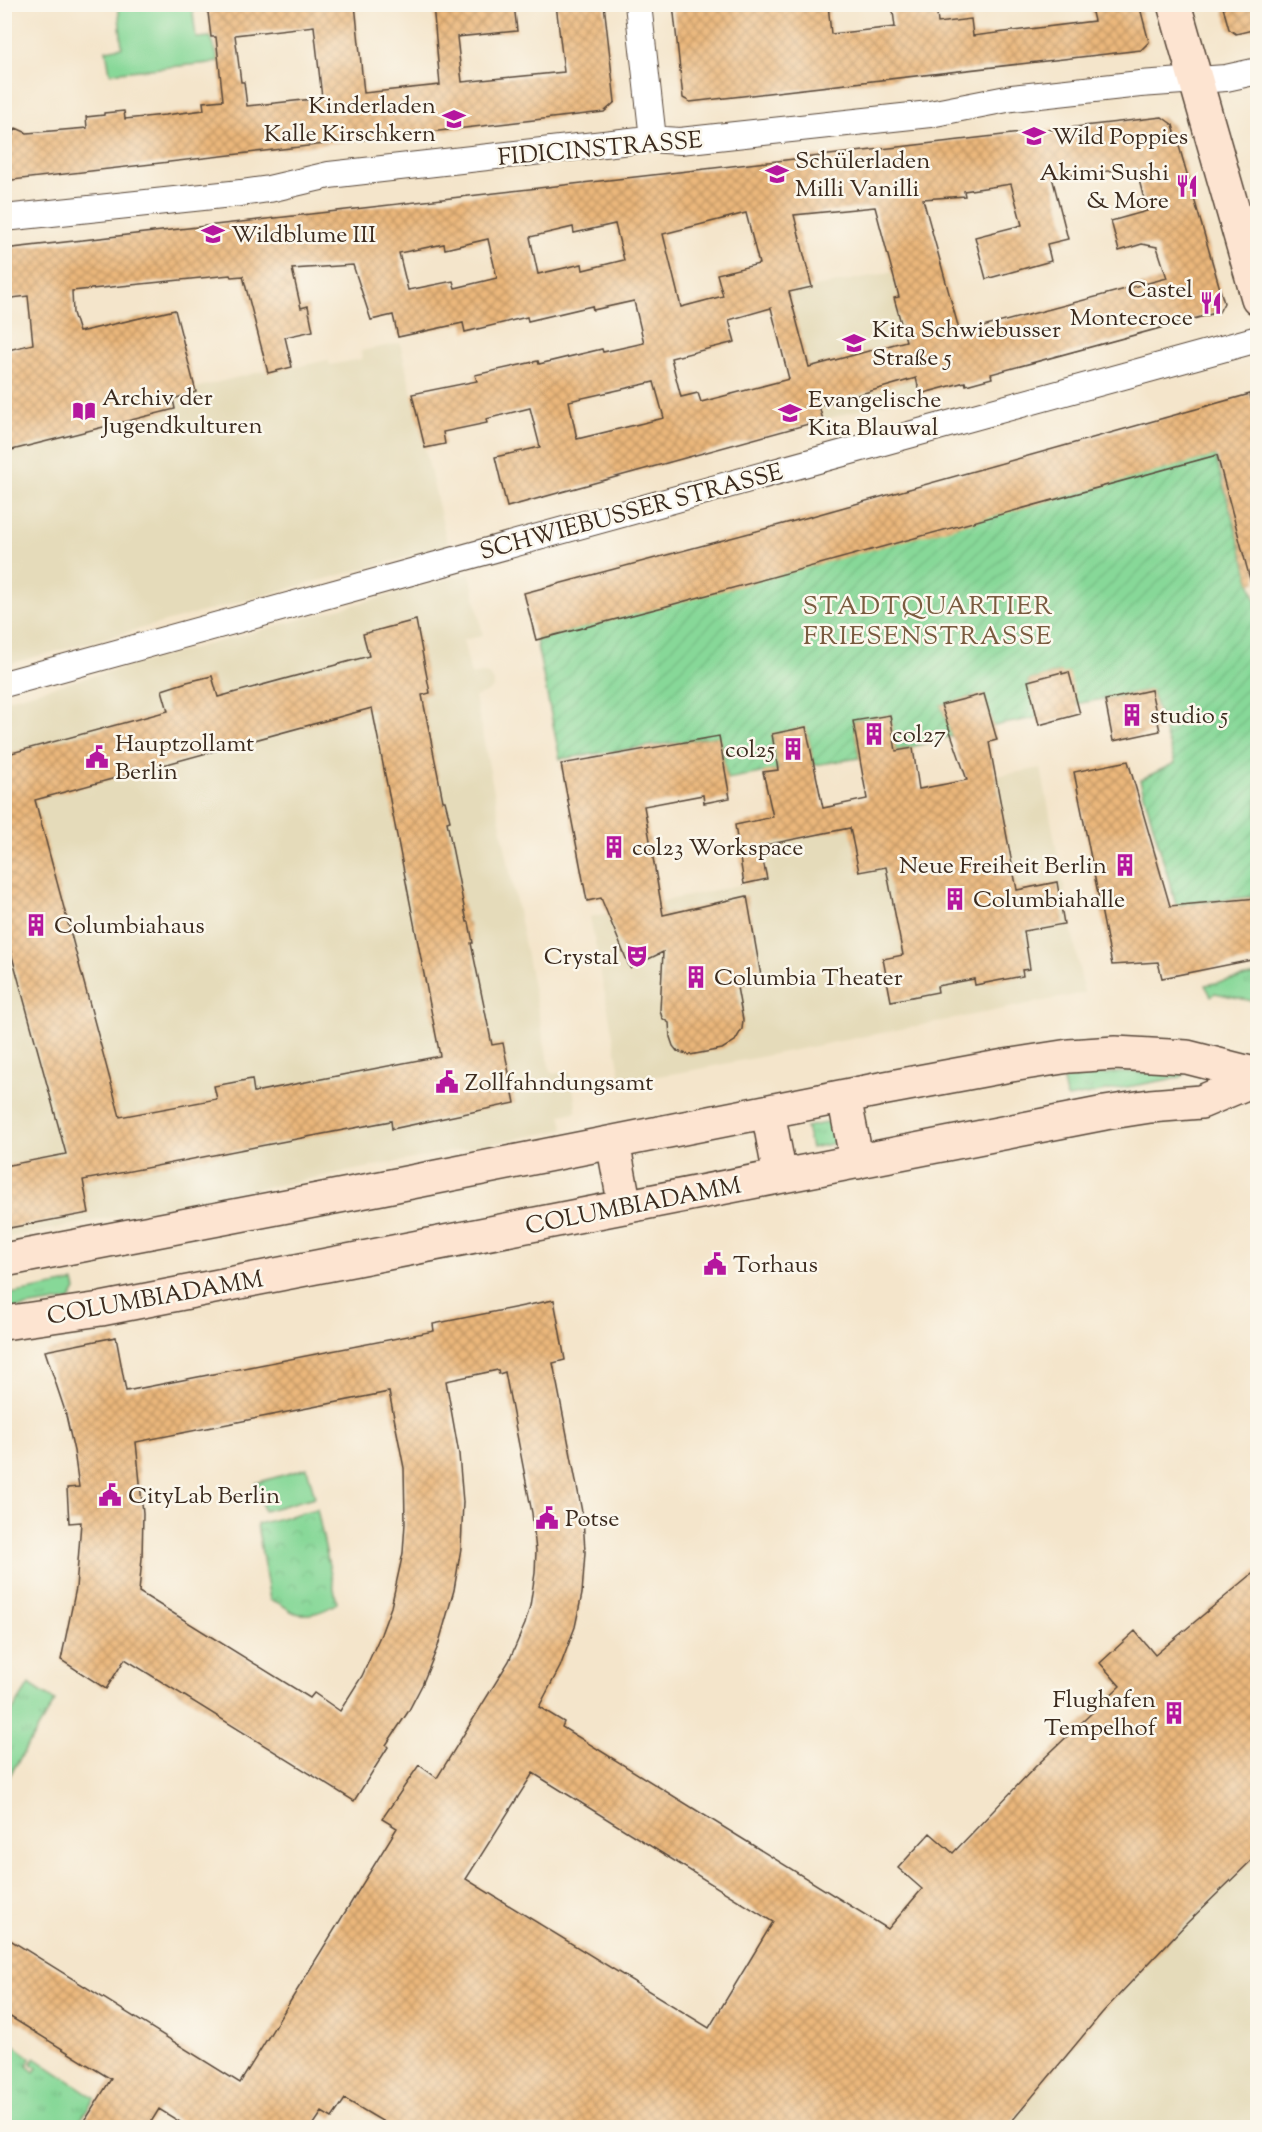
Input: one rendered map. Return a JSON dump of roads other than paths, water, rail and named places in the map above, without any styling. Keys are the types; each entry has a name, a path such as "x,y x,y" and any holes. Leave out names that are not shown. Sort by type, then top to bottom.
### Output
{"main road":[{"path":"1174,4 1257,298"},
{"name":"COLUMBIADAMM","path":"4,1260 1005,1066 1104,1053 1151,1054 1186,1057 1257,1077"},
{"name":"COLUMBIADAMM","path":"4,1323 101,1309 1150,1106 1200,1102 1257,1077"},
{"path":"844,1097 857,1162"},
{"path":"768,1112 780,1176"},
{"path":"613,1142 625,1207"}],"street":[{"path":"638,4 653,139"},
{"name":"FIDICINSTRASSE","path":"4,218 241,193 329,175 653,139 680,141 930,114 1012,98 1140,84 1226,78 1257,71"},
{"name":"SCHWIEBUSSER STRASSE","path":"4,684 1257,339"}],"place":[{"name":"Kinderladen Kalle Kirschkern","path":"454,119"},
{"name":"Wild Poppies","path":"1034,136"},
{"name":"Schülerladen Milli Vanilli","path":"777,174"},
{"name":"Akimi Sushi & More","path":"1187,186"},
{"name":"Wildblume III","path":"213,234"},
{"name":"Castel Montecroce","path":"1211,303"},
{"name":"Kita Schwiebusser Straße 5","path":"854,343"},
{"name":"Archiv der Jugendkulturen","path":"84,411"},
{"name":"Evangelische Kita Blauwal","path":"790,413"},
{"name":"studio 5","path":"1132,715"},
{"name":"col27","path":"874,734"},
{"name":"col25","path":"793,749"},
{"name":"Hauptzollamt Berlin","path":"97,757"},
{"name":"col23 Workspace","path":"614,847"},
{"name":"Neue Freiheit Berlin","path":"1125,865"},
{"name":"Columbiahalle","path":"955,899"},
{"name":"Columbiahaus","path":"36,925"},
{"name":"Crystal","path":"637,956"},
{"name":"Columbia Theater","path":"696,977"},
{"name":"Zollfahndungsamt","path":"447,1082"},
{"name":"Torhaus","path":"715,1264"},
{"name":"CityLab Berlin","path":"110,1495"},
{"name":"Potse","path":"547,1518"},
{"name":"Flughafen Tempelhof","path":"1174,1713"}],"district":[{"name":"STADTQUARTIER FRIESENSTRASSE","path":"928,620"}]}
